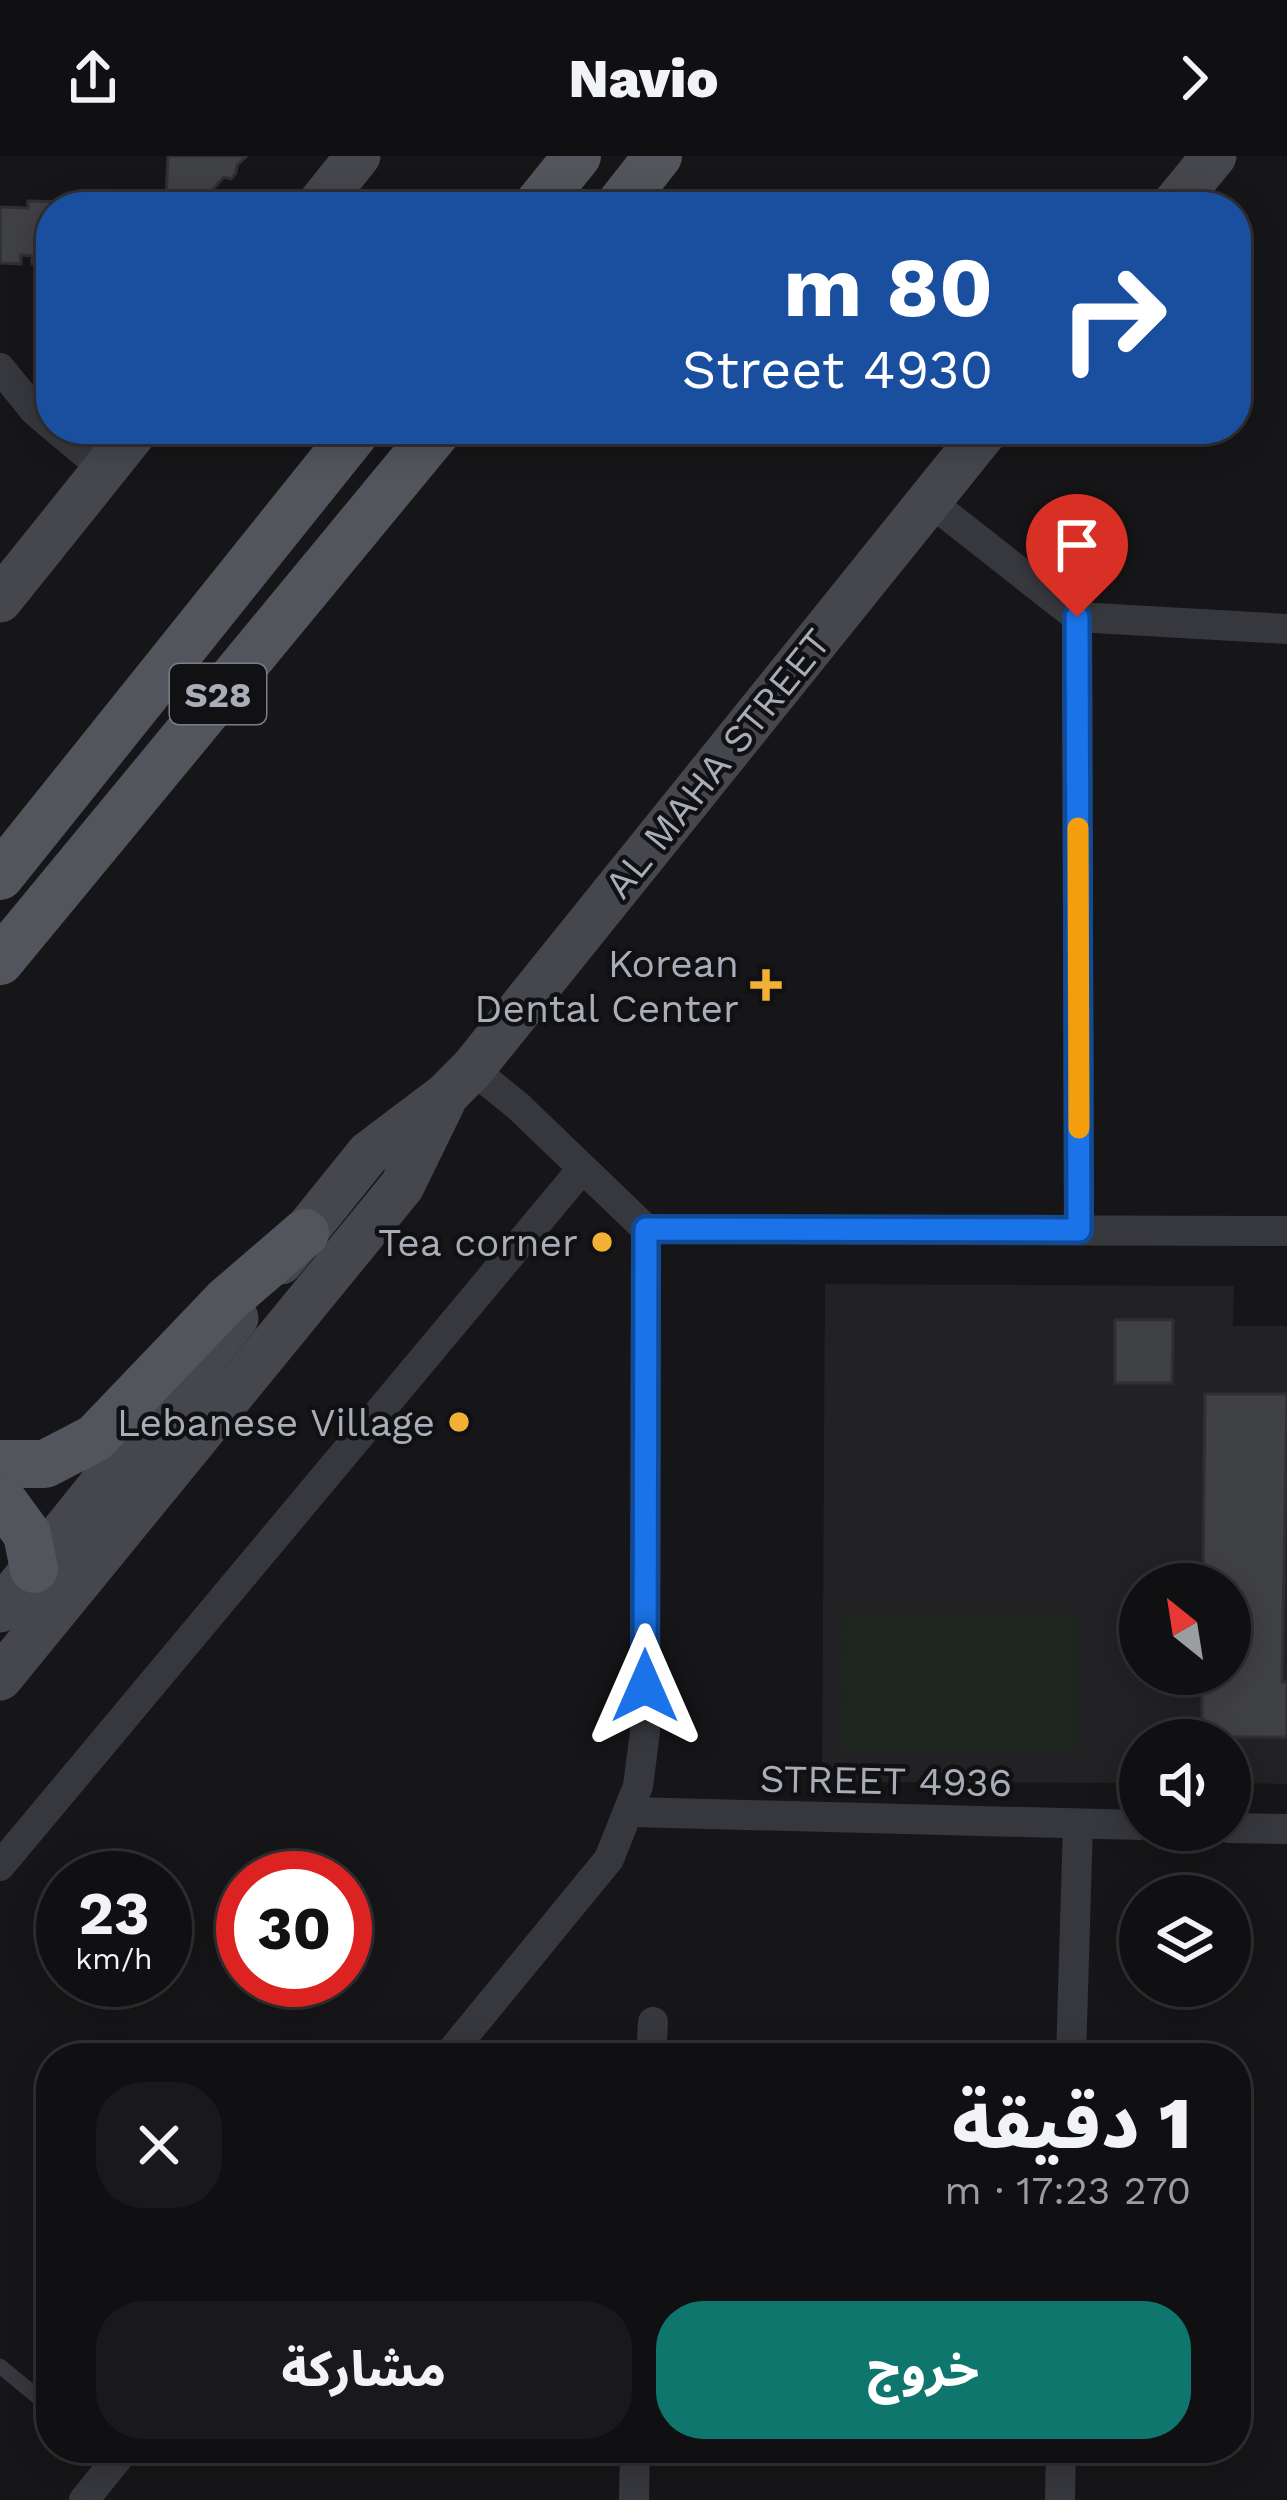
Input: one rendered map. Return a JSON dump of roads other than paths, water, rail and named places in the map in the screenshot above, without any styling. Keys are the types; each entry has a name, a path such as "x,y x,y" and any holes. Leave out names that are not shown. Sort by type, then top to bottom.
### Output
{"main road":[{"path":"548,192 577,156"},
{"path":"630,192 658,156"},
{"name":"S28","path":"0,876 346,444"},
{"name":"S28","path":"0,961 427,444"},
{"path":"0,993 146,781"},
{"path":"0,1464 45,1464 95,1438 226,1301 305,1233"},
{"path":"0,1497 27,1534 17,1557"}],"street":[{"path":"329,192 358,156"},
{"path":"1184,192 1214,156"},
{"path":"0,368 36,412"},
{"path":"73,444 104,470"},
{"path":"0,600 125,444"},
{"name":"AL MAHA STREET","path":"0,1678 403,1186 459,1082 975,444"},
{"path":"928,500 1077,617 1282,633"},
{"path":"1077,617 1079,1230"},
{"path":"459,1082 518,1106 646,1229 1287,1231"},
{"name":"AL MAHA STREET","path":"0,1610 17,1557 305,1233 368,1154 459,1082"},
{"path":"0,1866 582,1169"},
{"path":"459,2043 596,1880 631,1813 645,1732 646,1229"},
{"path":"0,1648 20,1617 17,1557 78,1566 98,1556"},
{"name":"STREET 4936","path":"631,1813 1119,1825"},
{"path":"1071,2043 1078,1824"},
{"path":"1251,1828 1287,1829"},
{"path":"652,2043 653,2022"},
{"path":"84,2500 107,2463"},
{"path":"634,2500 635,2463"},
{"path":"1060,2500 1061,2463"}],"lane":[{"path":"0,2366 36,2396"}],"place":[{"name":"Korean Dental Center","path":"766,985"},
{"name":"Tea corner","path":"602,1242"},
{"name":"Lebanese Village","path":"459,1422"}]}
